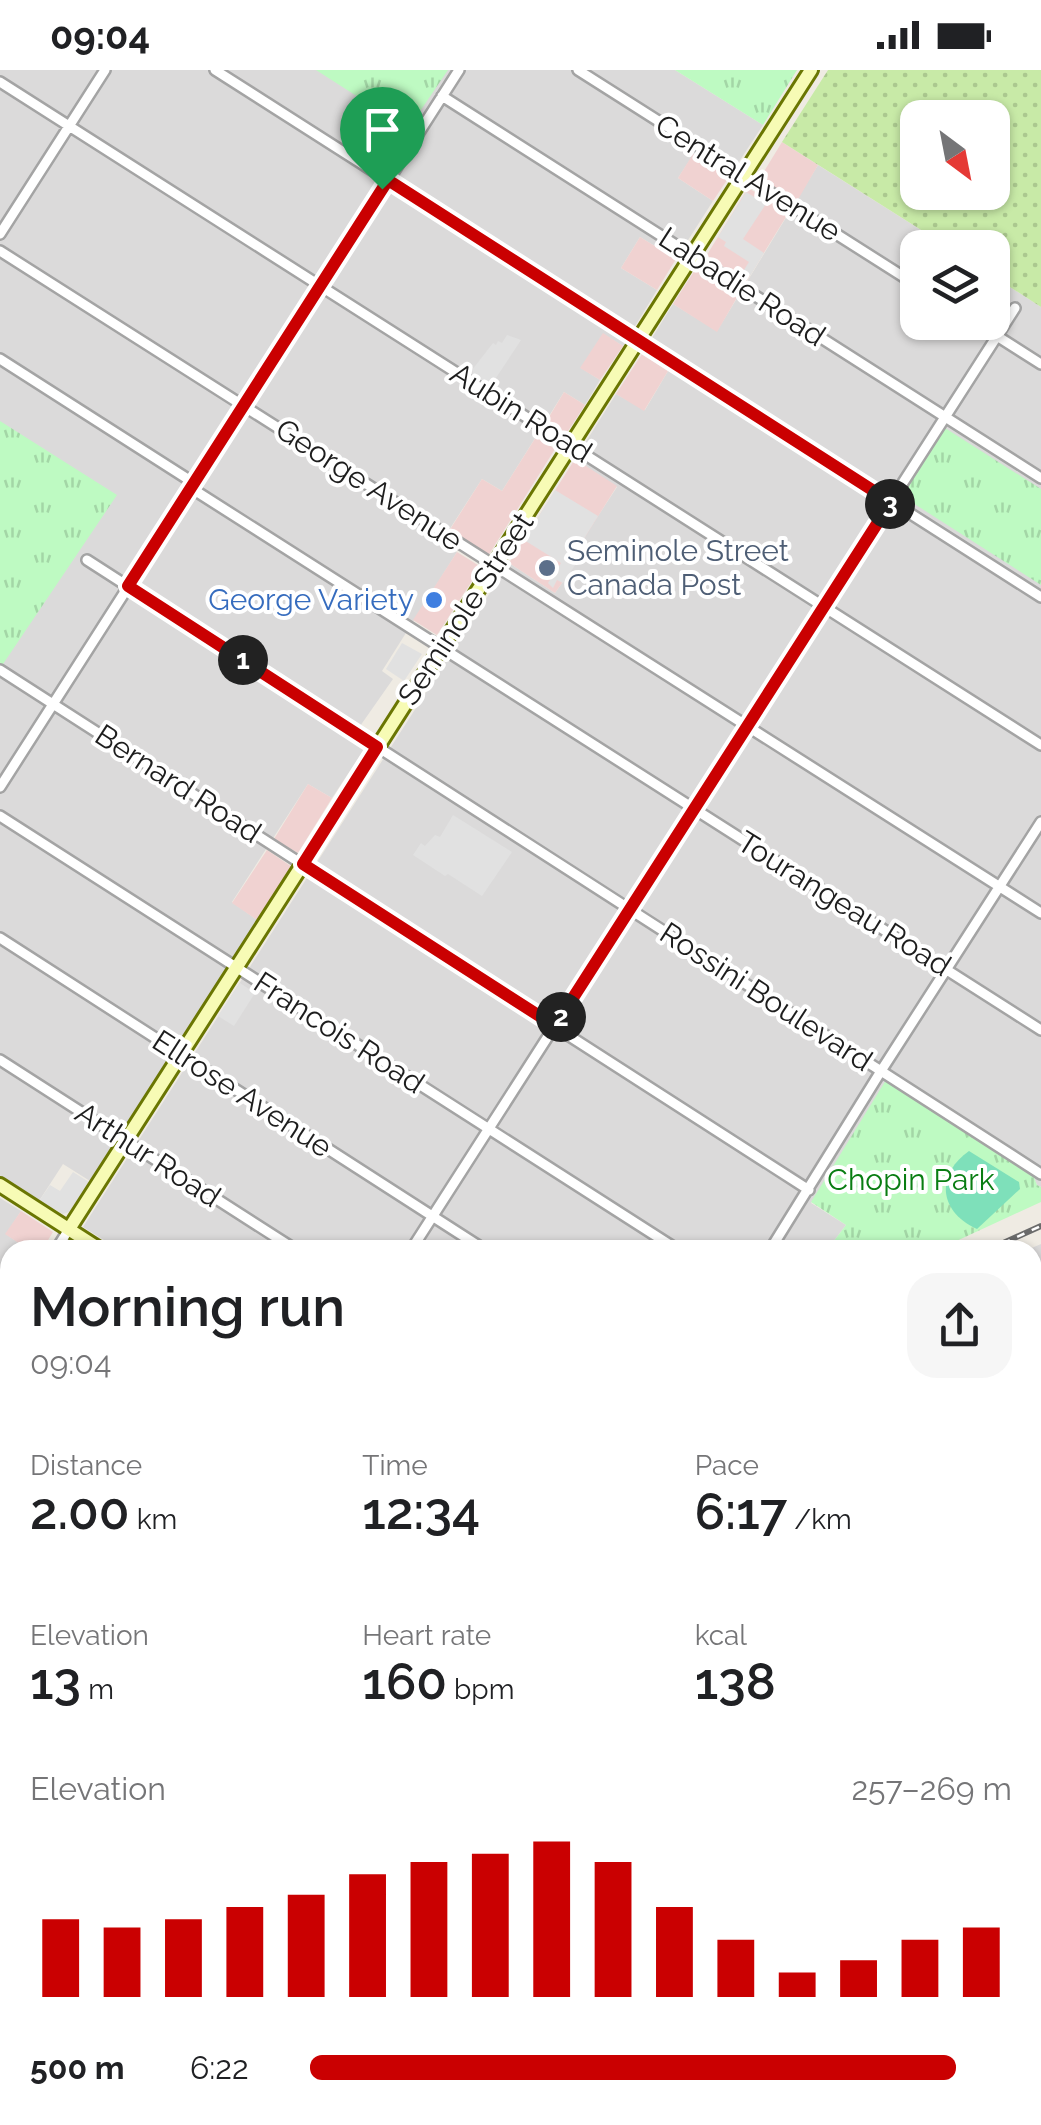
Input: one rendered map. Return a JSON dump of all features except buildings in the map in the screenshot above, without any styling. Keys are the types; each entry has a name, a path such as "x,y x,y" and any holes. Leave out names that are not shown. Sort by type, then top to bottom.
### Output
{"street":[{"path":"0,234 105,70"},
{"path":"214,70 1041,597"},
{"path":"0,786 458,70"},
{"name":"Central Avenue","path":"578,70 900,275"},
{"name":"Seminole Street","path":"62,1240 811,70"},
{"name":"Aubin Road","path":"0,82 1041,745"},
{"name":"Labadie Road","path":"442,96 1041,478"},
{"name":"George Avenue","path":"0,250 1041,913"},
{"path":"1010,316 1015,308"},
{"path":"417,1240 994,340"},
{"path":"1003,340 1041,364"},
{"name":"Tourangeau Road","path":"0,360 440,648 1041,1030"},
{"name":"Rossini Boulevard","path":"87,560 1041,1174"},
{"name":"Bernard Road","path":"0,670 809,1190"},
{"name":"Francois Road","path":"0,816 662,1240"},
{"path":"776,1240 1041,822"},
{"name":"Ellrose Avenue","path":"0,938 469,1240"},
{"name":"Arthur Road","path":"0,1060 280,1240"},
{"path":"0,1185 85,1240"}],"shaded area":[{"path":"0,70 675,70 763,125 729,177 693,155 678,178 713,201 676,259 640,237 621,268 657,290 623,346 603,334 581,368 600,380 585,405 564,392 502,491 482,479 442,541 457,552 382,671 393,679 351,739 365,748 332,798 308,784 232,902 257,920 90,1181 63,1164 39,1201 0,1176"},
{"path":"782,142 818,165 796,203 760,178"},
{"path":"693,154 729,177 713,201 678,178"},
{"path":"818,165 921,230 900,230 900,340 1010,340 1010,287 1041,307 1041,1187 1033,1175 886,1081 811,1203 846,1225 835,1240 104,1240 83,1227 509,563 555,593 588,546 581,542 617,487 575,459 616,394 645,410 668,371 642,354 673,304 717,331"},
{"path":"748,188 789,212 746,282 705,258"},
{"path":"746,192 766,204 743,239 764,253 750,276 742,273 749,262 724,246 726,242 718,237"},
{"path":"640,237 676,259 657,290 621,268"},
{"path":"697,267 739,294 717,332 673,304"},
{"path":"603,333 623,346 600,380 580,368"},
{"path":"507,335 521,340 490,387 474,377 472,370 493,343 502,343"},
{"path":"642,354 668,371 644,411 616,394"},
{"path":"564,392 585,405 566,434 546,422"},
{"path":"536,437 555,449 488,556 449,531 482,479 502,491"},
{"path":"575,459 617,486 582,542 588,546 555,593 509,563"},
{"path":"555,490 598,516 582,542 588,546 563,583 557,580 553,588 548,583 561,563 524,540"},
{"path":"457,552 481,567 437,635 413,620"},
{"path":"402,643 422,654 404,681 386,669"},
{"path":"308,784 332,798 298,853 274,839"},
{"path":"453,815 512,852 482,896 413,855 421,843 425,846 435,835 440,837"},
{"path":"267,850 292,867 257,920 232,903"},
{"path":"240,983 255,993 234,1026 218,1016"},
{"path":"73,1172 89,1182 69,1212 63,1214 39,1201 50,1185 60,1191"},
{"path":"0,1198 21,1211 6,1234 15,1240 0,1240"},
{"path":"21,1211 53,1232 48,1240 14,1240 5,1234"}],"green space":[{"path":"316,70 448,70 408,129"},
{"path":"675,70 797,70 763,125"},
{"path":"828,70 1041,70 1041,307 1010,287 1010,230 921,230 782,142"},
{"path":"0,421 117,495 1,667 0,667"},
{"path":"945,428 1041,489 1041,585 902,496"},
{"name":"Chopin Park","path":"886,1080 1033,1175 1041,1187 1041,1202 959,1240 835,1240 846,1225 811,1202"},
{"path":"969,1151 1019,1182 1020,1189 977,1229 955,1213 946,1193 951,1171"}],"railway":[{"path":"1010,1240 1041,1226"}],"place":[{"name":"Seminole Street Canada Post","path":"547,568"},
{"name":"George Variety","path":"434,600"}],"route":[{"path":"388,180 891,502 555,1026 303,864 377,747 128,586 382,189 388,180"}]}
